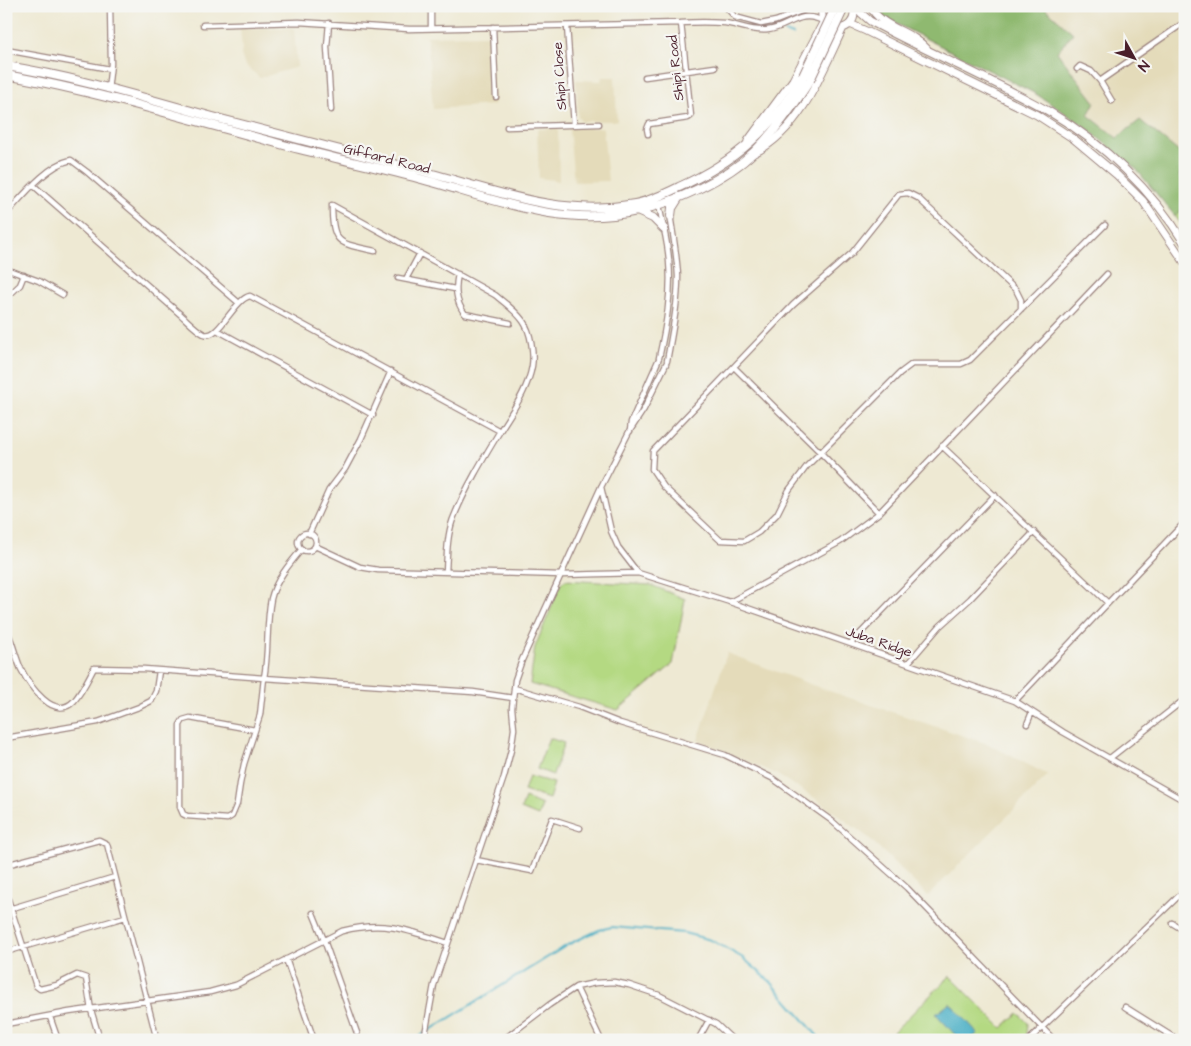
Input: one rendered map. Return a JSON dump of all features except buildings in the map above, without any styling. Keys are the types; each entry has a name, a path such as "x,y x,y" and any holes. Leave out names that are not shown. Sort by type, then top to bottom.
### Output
{"main road":[{"path":"823,6 824,21 832,28 846,26 866,31 1024,109 1074,139 1110,169 1142,201 1185,263"},
{"name":"Giffard Road","path":"6,75 106,97 416,178 533,211 566,216 601,216 637,211 667,197 744,149 806,78 836,6"},
{"name":"Giffard Road","path":"753,153 778,125 845,6"},
{"path":"853,6 870,21 1049,112 1084,136 1130,175 1177,231 1185,244"},
{"name":"Giffard Road","path":"667,197 679,197 703,186 733,169 775,139 809,98 846,26 854,16 853,6"},
{"path":"870,6 878,17 917,40 931,53"},
{"name":"Giffard Road","path":"744,149 749,138 793,80 824,21"},
{"name":"Giffard Road","path":"6,66 35,70 108,88 533,202 568,208 635,204 659,200"},
{"path":"671,216 672,208 679,197"},
{"path":"637,211 653,218 664,229"}],"street":[{"path":"106,97 110,69 110,6"},
{"path":"431,6 432,28"},
{"path":"725,6 735,17 762,24 776,21 814,6"},
{"name":"Shipi Road","path":"203,25 300,22 374,27 432,28 681,23 727,24 765,30 781,26 803,16 814,17 824,21"},
{"path":"1100,81 1185,22"},
{"path":"329,23 327,47 331,110"},
{"name":"Shipi Road","path":"648,134 649,124 691,116 681,23"},
{"name":"Shipi Close","path":"566,26 574,125"},
{"path":"493,27 496,97"},
{"path":"6,50 110,69"},
{"path":"1076,68 1080,66 1088,68 1100,81 1112,101"},
{"path":"645,78 715,67"},
{"name":"Shipi Close","path":"507,127 599,124"},
{"path":"6,214 33,185 64,161 71,160 83,168 239,303"},
{"path":"33,185 205,335 217,330 239,303 245,297 250,296 500,430"},
{"path":"1022,309 1021,300 1016,290 918,198 908,193 902,193 896,196 852,253 793,305 653,451 652,469 664,487 720,540 744,541 759,532 777,514 788,490 807,466 893,380 912,364 961,364 970,360 1022,309 1105,225"},
{"path":"425,1037 434,986 504,777 511,750 514,729 514,688 522,660 601,488 644,409 666,363 674,328 678,278 676,249 667,197"},
{"path":"630,432 631,422 658,359 668,313 670,294 669,261 659,200"},
{"path":"375,251 339,241 335,235 332,221 332,205 495,295 514,311 524,323 530,340 532,366 528,381 523,394 500,430 453,519 448,536 446,572"},
{"path":"406,279 420,253"},
{"path":"6,269 39,280 63,295"},
{"path":"458,274 455,289 458,302 464,314 510,323"},
{"path":"730,602 840,542 879,513 1107,274"},
{"path":"6,298 20,284 24,276"},
{"path":"398,278 455,289"},
{"path":"217,330 373,415"},
{"path":"734,367 879,513"},
{"path":"308,534 329,490 345,469 373,415 391,371"},
{"path":"942,446 1108,603"},
{"path":"601,488 611,531 618,546 638,573"},
{"path":"851,643 994,496"},
{"path":"1015,701 1185,522"},
{"path":"908,663 940,626 970,599 1034,532"},
{"path":"308,534 315,538 315,546 309,551 302,549 299,539 303,535 308,534"},
{"name":"Juba Ridge","path":"315,546 360,567 378,570 562,575 638,573 851,643 1015,701 1063,732 1185,802"},
{"path":"255,730 190,718 183,720 180,725 180,807 183,814 187,816 226,819 232,816 238,804 240,784 260,715 267,665 271,599 283,574 302,549"},
{"path":"6,629 20,667 28,682 48,703 58,708 65,707 73,702 94,668 158,670 473,692 513,698"},
{"path":"6,648 12,644"},
{"path":"6,738 98,722 139,707 150,701 156,691 158,670"},
{"path":"514,688 579,707 620,723 725,755 772,778 832,821 888,870 1054,1040"},
{"path":"1110,758 1185,700"},
{"path":"1028,724 1032,712"},
{"path":"476,860 532,871 552,819 580,828"},
{"path":"6,865 99,840 107,844 157,1040"},
{"path":"9,909 115,877"},
{"path":"1029,1040 1185,890"},
{"path":"6,892 9,909 34,983 40,988 57,985 77,976 86,978 91,1010 100,1040"},
{"path":"313,913 357,1033"},
{"path":"6,952 125,917"},
{"path":"1172,923 1185,931"},
{"path":"6,1024 69,1012 189,996 236,985 342,931 374,925 404,929 448,943"},
{"path":"286,959 314,1040"},
{"path":"503,1040 549,1004 576,988 595,983 614,982 659,995 709,1020 733,1040"},
{"path":"576,988 601,1040"},
{"path":"1125,1007 1178,1040"},
{"path":"50,1017 58,1040"},
{"path":"698,1040 709,1020"}],"shaded area":[{"path":"1047,6 1185,6 1185,157 1140,120 1117,138 1088,114 1095,102 1057,52 1046,9"},
{"path":"240,28 294,28 297,67 260,78 245,65 241,55"},
{"path":"490,35 494,105 433,109 427,36"},
{"path":"602,77 615,77 617,121 581,121 578,117 576,80 601,81"},
{"path":"558,128 559,181 539,178 537,129"},
{"path":"569,128 603,128 608,181 574,182"},
{"path":"727,653 823,689 988,744 1048,775 928,896 869,838 815,798 776,774 698,740"}],"green space":[{"path":"874,6 1047,6 1046,9 1073,33 1057,52 1095,102 1088,115 1117,138 1140,120 1185,157 1185,167 1179,176 1185,181 1185,207 1175,216 1136,169 1080,123 1036,94 881,16"},
{"path":"1185,207 1185,229 1175,216"},
{"path":"565,580 651,585 685,599 673,664 618,710 530,684 535,647 561,584"},
{"path":"549,738 564,743 553,775 537,769"},
{"path":"529,776 554,783 549,799 524,791"},
{"path":"525,798 542,805 538,816 521,809"},
{"path":"950,976 1002,1028 1018,1013 1028,1023 1027,1034 1021,1040 885,1040"}],"water":[{"path":"950,1003 978,1033 970,1040 960,1040 936,1014"}],"waterway":[{"path":"703,6 712,9"},
{"path":"785,32 793,35"},
{"path":"414,1040 569,944 599,930 612,927 684,933 711,940 743,958 771,982 821,1040"}]}
